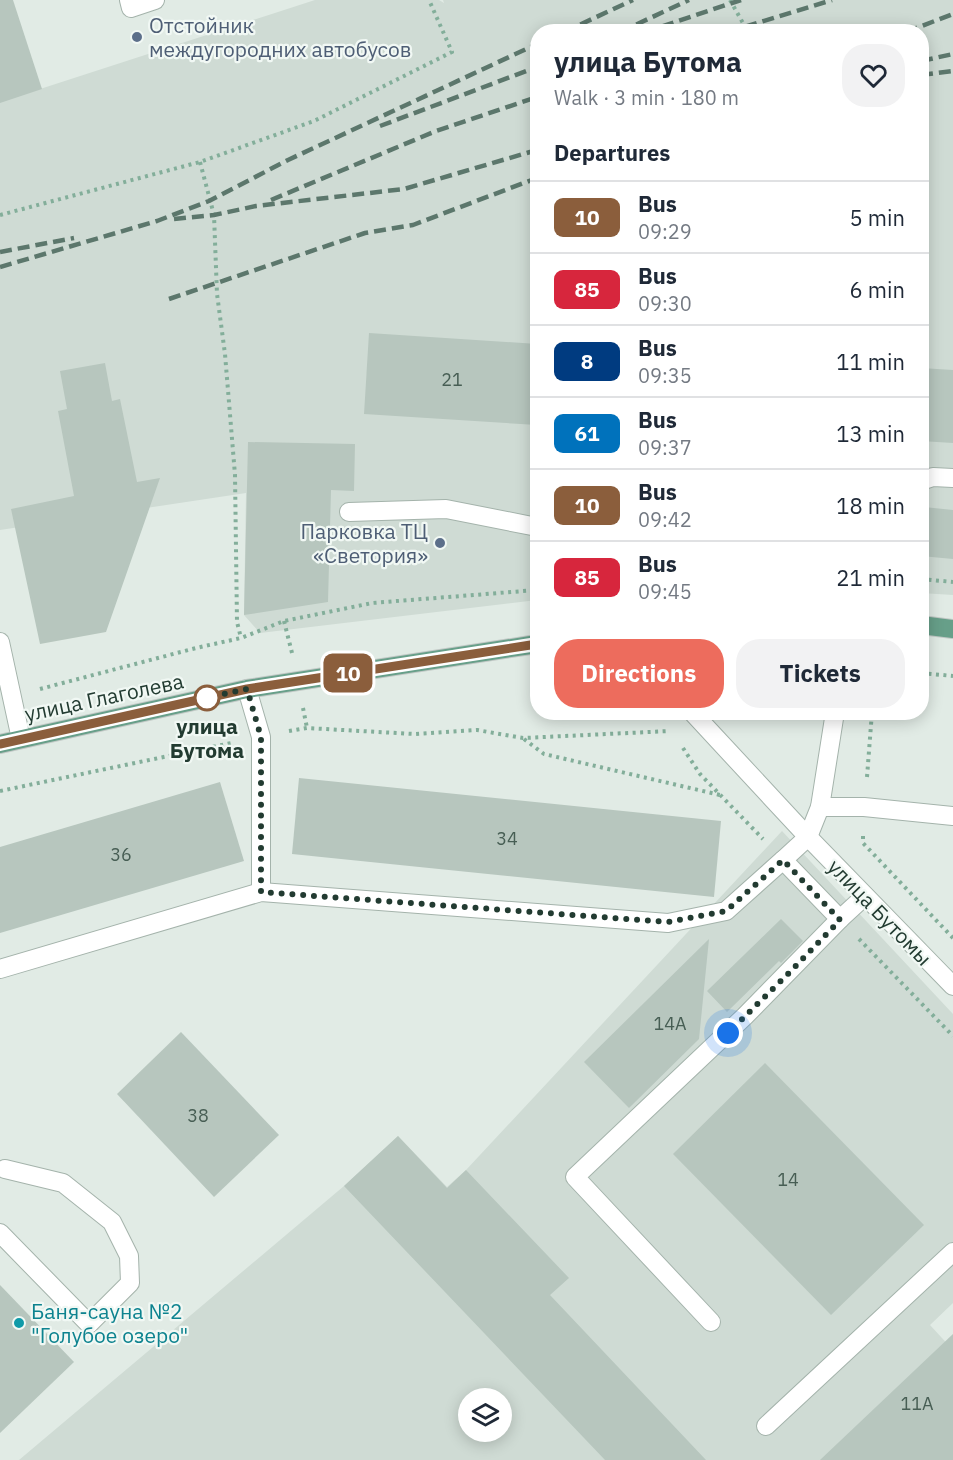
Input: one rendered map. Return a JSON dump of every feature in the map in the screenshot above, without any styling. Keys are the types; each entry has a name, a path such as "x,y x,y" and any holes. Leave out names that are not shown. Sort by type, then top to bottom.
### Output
{"main road":[{"path":"929,627 953,629"},
{"name":"улица Глаголева","path":"0,744 247,689 530,645"}],"street":[{"path":"129,0 131,8 155,0"},
{"path":"929,478 953,478"},
{"path":"349,512 446,509 530,526"},
{"path":"0,642 21,739"},
{"path":"247,689 261,737 261,892"},
{"name":"улица Бутомы","path":"699,720 808,837 953,986"},
{"path":"0,969 261,892 668,922 726,911 808,837 820,807 834,720"},
{"path":"820,807 864,807 953,816"},
{"path":"783,860 840,920"},
{"path":"711,1322 575,1177 760,1002 866,896"},
{"path":"0,1233 89,1324 130,1283 129,1256 112,1222 63,1183 2,1168"},
{"path":"766,1426 953,1252"}],"path":[{"path":"0,215 200,162 314,121 452,52 429,0"},
{"path":"730,0 744,24"},
{"path":"200,162 214,215 217,294 225,354 234,475 237,622 241,638"},
{"path":"929,580 953,582"},
{"path":"30,692 241,638 284,621 372,603 530,591"},
{"path":"929,674 953,676"},
{"path":"0,791 307,728 415,734 477,730 523,738 671,730 700,774 783,860"},
{"path":"523,738 544,754 721,795"},
{"path":"840,920 953,1036"}],"shaded area":[{"path":"315,0 439,0 444,3 443,0 953,0 953,595 929,594 929,24 530,24 530,601 260,633 244,615 246,493 0,530 0,102"},
{"path":"782,831 953,1014 953,1303 930,1325 953,1350 953,1460 19,1460 344,1186 398,1136 447,1187 466,1170"}],"building":[{"path":"0,0 13,0 42,89 0,103"},
{"path":"369,333 530,344 530,425 364,414"},
{"path":"105,363 112,401 120,399 137,482 160,478 106,632 40,644 11,509 74,496 58,411 67,409 60,371"},
{"path":"929,368 953,370 953,443 929,442"},
{"path":"248,442 355,444 354,491 331,490 328,602 244,615"},
{"path":"929,508 953,510 953,559 929,557"},
{"path":"299,778 721,821 714,897 292,854"},
{"path":"220,782 244,861 0,933 0,847"},
{"path":"781,919 803,941 727,1012 707,991"},
{"path":"709,939 699,1039 629,1108 584,1062"},
{"path":"181,1032 279,1135 214,1197 117,1094"},
{"path":"765,1063 924,1225 831,1315 673,1154"},
{"path":"398,1136 447,1188 466,1170 569,1278 550,1295 706,1460 605,1460 344,1186"},
{"name":"Баня-сауна №2 \"Голубое озеро\"","path":"0,1285 74,1362 0,1433"},
{"path":"953,1334 953,1460 820,1460"}],"railway":[{"path":"581,24 633,0"},
{"path":"637,24 689,0"},
{"path":"669,24 741,0"},
{"path":"754,24 832,0"},
{"path":"927,24 953,14"},
{"path":"0,267 157,221 209,201 288,160 530,47"},
{"path":"929,59 953,54"},
{"path":"380,126 530,70"},
{"path":"929,74 953,71"},
{"path":"271,200 436,131 530,99"},
{"path":"174,219 214,215 256,206 404,189 530,152"},
{"path":"169,299 365,233 413,225 530,181"},
{"path":"0,252 74,238"}],"bus line":[{"name":"10","path":"0,744 247,689 530,645"}],"place":[{"name":"Отстойник междугородних автобусов","path":"137,37"},
{"name":"Парковка ТЦ «Светория»","path":"440,543"},
{"name":"улица Бутома","path":"207,698"},
{"name":"Баня-сауна №2 \"Голубое озеро\"","path":"19,1323"}],"route":[{"path":"207,698 200,699 247,689 261,737 261,892 668,922 726,911 783,860 840,920 728,1033"}]}
